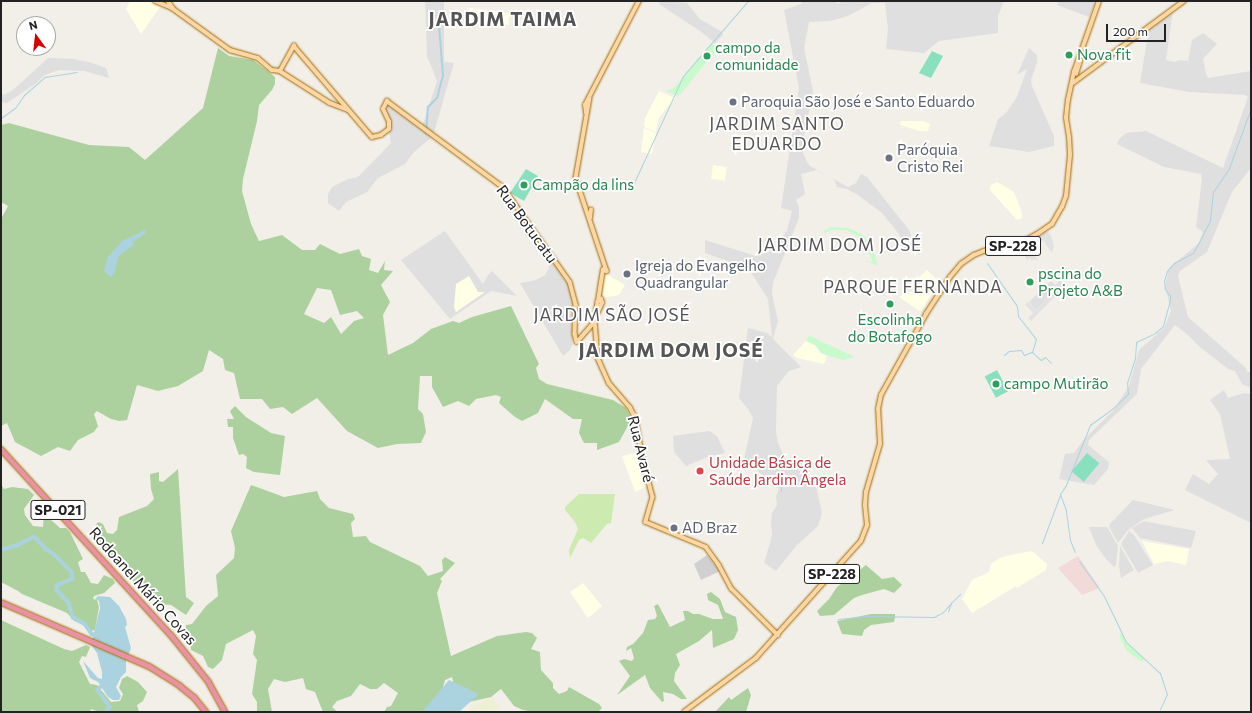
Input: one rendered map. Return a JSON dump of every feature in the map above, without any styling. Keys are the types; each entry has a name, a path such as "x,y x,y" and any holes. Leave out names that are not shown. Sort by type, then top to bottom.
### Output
{"highway":[{"name":"Rodoanel Mário Covas","path":"1,448 148,609 194,662 208,681 225,712"},
{"path":"1,602 134,659 179,685 194,697 206,712"}],"main road":[{"path":"155,1 166,3 230,50 255,56 274,71 280,71 330,103 348,110"},
{"path":"590,218 576,178 586,114 590,98 639,1"},
{"name":"SP-228","path":"1069,93 1076,75 1090,23 1100,1"},
{"path":"1076,75 1082,73 1181,1"},
{"path":"1076,75 1184,1"},
{"path":"280,71 294,46 348,110"},
{"name":"SP-228","path":"684,712 742,671 778,635 852,553 863,538 867,525 865,505 866,492 877,461 880,444 879,402 884,388 920,324 950,277 965,261 982,251 1022,243 1049,226 1058,215 1066,196 1070,155 1066,118 1069,93 1076,75"},
{"name":"Rua Botucatu","path":"348,110 372,137 376,137 386,133 389,129 389,122 383,109 387,102 426,129 503,187 570,282 576,300 577,342 595,321"},
{"path":"583,210 584,202"},
{"path":"590,218 591,210"},
{"name":"Rua Avaré","path":"590,218 604,261 605,270 602,278 600,302 595,321 596,346 603,372 613,388 630,407 636,419 643,460 653,497 646,522 706,547 735,592 778,635"}],"shaded area":[{"path":"130,1 150,1 161,6 141,34 126,9"},
{"path":"425,1 444,1 444,62 454,63 433,136 414,152 405,164 378,178 367,192 346,202 339,211 328,203 328,194 332,187 348,179 358,177 391,143 384,106 389,104 422,127 437,81 427,56"},
{"path":"660,1 687,3 700,19 722,32 723,35 715,43 700,31 659,4"},
{"path":"802,1 836,1 837,4 844,1 1004,1 998,16 998,33 939,41 924,53 886,49 888,29 885,3 872,3 848,16 830,21 809,22 804,48 813,91 804,136 803,152 810,166 829,176 816,170 801,174 805,194 796,200 799,207 799,218 773,283 772,294 778,321 773,339 801,367 789,371 777,386 776,432 778,443 787,462 809,477 816,486 822,513 818,526 797,545 776,571 764,563 772,536 772,513 777,505 776,496 779,489 744,459 753,418 739,398 748,328 767,333 772,337 768,299 752,274 742,266 705,253 705,240 756,256 775,250 787,230 792,211 781,208 799,88 784,10 801,4"},
{"path":"1059,1 1096,1 1089,17 1057,5"},
{"path":"469,8 509,13 509,25 468,22"},
{"path":"1173,10 1166,60 1175,62 1179,60 1188,61 1192,40 1203,33 1217,44 1203,59 1208,78 1251,71 1251,168 1232,192 1207,252 1180,271 1178,276 1188,317 1246,368 1247,372 1251,372 1251,388 1242,384 1235,371 1228,369 1175,325 1141,369 1137,394 1089,440 1088,445 1109,462 1108,469 1094,485 1059,479 1065,454 1074,453 1085,438 1113,411 1129,386 1139,350 1164,328 1171,311 1165,286 1169,268 1199,243 1203,232 1196,227 1202,179 1201,174 1164,167 1117,144 1119,139 1126,133 1146,131 1223,168 1248,97 1245,95 1190,92 1140,83 1149,28"},
{"path":"1029,48 1037,55 1037,62 1031,80 1032,86 1054,136 1054,146 1029,152 989,146 998,119 1006,113 1017,97 1027,69 1017,75"},
{"path":"48,58 74,59 89,62 106,68 109,78 84,71 59,70 45,75 35,84 7,103 1,102 1,93 4,95 13,90"},
{"path":"659,91 675,98 658,119 656,132 644,127 645,118"},
{"path":"901,121 923,121 930,124 928,131 919,131 900,125"},
{"path":"644,128 656,133 652,154 641,152"},
{"path":"713,165 727,167 725,181 711,179"},
{"path":"861,174 867,177 909,230 914,244 905,248 899,234 882,213 858,195 847,189 837,187 834,179 848,187 856,183"},
{"path":"997,182 1014,192 1022,213 1022,218 1017,220 990,190 990,186"},
{"path":"445,231 483,284 492,271 517,296 491,291 450,319 401,260"},
{"path":"1047,231 1051,235 1054,246 1052,253 1043,240 1030,249 1038,260 1037,261 1034,259 1031,261 1031,258 1027,260 1020,246"},
{"path":"552,257 568,279 574,298 572,346 563,356 520,283 536,280 545,275 549,268 546,260"},
{"path":"927,270 939,282 921,311 899,297 908,292 913,292 920,287 926,289 917,279"},
{"path":"605,275 608,275 625,285 619,295 602,298"},
{"path":"469,276 478,292 485,292 456,312 454,307 456,284"},
{"path":"1061,280 1062,285 1036,310 1029,302 1051,281 1055,285"},
{"path":"1062,286 1062,289 1031,321 1028,318 1033,313 1025,304 1028,302 1036,310"},
{"path":"806,341 815,345 821,353 827,356 824,364 797,358 793,355"},
{"path":"1224,390 1228,398 1244,393 1251,394 1251,523 1185,490 1193,474 1209,484 1218,474 1206,460 1230,459 1220,414 1210,400"},
{"path":"709,431 717,436 725,453 708,457 686,466 674,452 673,436"},
{"path":"639,452 649,485 635,492 622,456"},
{"path":"1133,500 1175,510 1144,519 1128,530 1118,543 1109,527 1110,524"},
{"path":"1144,521 1196,531 1191,548 1140,538 1132,528"},
{"path":"1089,527 1107,527 1118,546 1116,565 1114,567 1096,545"},
{"path":"1129,531 1134,535 1153,565 1138,573 1121,544"},
{"path":"1142,541 1189,549 1186,565 1168,561 1154,564"},
{"path":"1120,546 1134,570 1121,578 1119,566"},
{"path":"1032,551 1047,564 1046,570 1017,588 1016,586 972,613 962,599 972,580 989,572 991,564 998,559"},
{"path":"707,555 720,571 701,580 694,564"},
{"path":"1078,556 1100,588 1082,595 1058,568"},
{"path":"583,583 602,606 588,618 570,592"},
{"path":"493,698 501,708 488,712 469,712 470,707"}],"green space":[{"path":"711,43 718,48 679,96 666,91 674,88"},
{"path":"218,48 229,56 253,60 275,77 275,84 272,90 259,105 257,121 243,179 242,191 251,224 259,241 282,235 302,250 315,250 320,244 340,254 359,249 362,256 371,259 369,270 378,273 385,261 384,270 393,271 381,285 390,302 383,315 388,355 413,343 431,329 453,321 459,323 472,317 511,306 539,364 536,368 539,379 547,384 613,400 626,408 631,418 619,442 597,450 597,443 584,443 579,433 582,419 573,419 545,399 538,413 522,421 499,403 501,397 496,395 476,399 469,406 458,401 443,407 432,387 432,376 420,376 418,409 423,414 426,432 421,443 397,444 378,448 347,431 317,398 292,414 283,407 270,409 262,399 240,399 234,373 225,370 223,359 209,350 203,371 178,386 158,391 137,385 127,420 119,421 111,419 97,411 94,414 98,426 94,432 78,440 70,451 58,447 41,456 15,442 7,423 1,426 1,219 8,206 1,202 1,125 9,123 89,145 129,147 145,160 203,108","holes":["317,288 331,290 340,315 357,311 364,318 354,321 341,334 331,317 324,323 304,314"]},
{"path":"932,51 943,56 931,78 919,73"},
{"name":"Campão da lins","path":"526,169 538,176 524,201 510,193"},
{"path":"831,227 848,228 865,237 873,250 878,266 867,261 873,262 865,245 856,235 846,230 832,230 825,233 823,231"},
{"path":"809,335 855,357 843,360 821,353 815,345 806,341"},
{"name":"campo Mutirão","path":"997,370 1008,391 996,398 985,377"},
{"path":"235,406 246,417 271,433 285,436 280,475 254,472 246,468 247,457 243,454 239,455 233,438 233,427 228,427 227,419 234,419 230,411"},
{"path":"1087,453 1099,463 1084,482 1072,471"},
{"path":"178,469 186,597 194,603 186,615 171,605 160,604 149,596 145,589 137,586 131,578 127,568 114,563 104,546 98,543 90,534 98,522 103,524 107,533 113,534 117,530 119,517 147,506 154,499 151,489 150,474 159,472 159,481 163,482"},
{"path":"1,484 4,489 12,487 28,489 34,495 24,509 25,515 33,526 43,527 44,509 50,519 60,528 66,528 70,532 83,559 78,562 81,572 85,572 91,583 98,584 104,575 113,579 115,583 104,593 94,596 93,599 97,600 99,607 95,630 91,631 88,627 74,621 67,613 22,594 1,582"},
{"path":"251,485 284,497 317,491 320,499 329,508 353,514 355,519 351,523 353,537 366,536 370,542 420,566 428,576 443,571 442,560 445,557 455,563 440,579 442,581 437,593 451,656 497,636 526,632 532,633 537,638 531,649 540,652 541,670 553,683 553,688 559,694 567,691 569,687 599,704 602,708 598,712 534,712 523,710 514,706 501,689 491,697 469,702 454,686 452,677 445,680 440,698 427,712 384,712 387,707 391,706 398,693 384,683 377,689 370,689 360,684 351,696 337,701 332,707 338,712 323,712 315,692 306,689 303,678 285,682 274,679 268,689 272,712 257,712 257,702 252,694 257,660 253,654 256,636 253,630 226,644 222,660 213,669 208,667 203,656 191,650 190,642 185,635 186,625 192,624 206,606 218,596 216,575 234,558 235,548 231,531"},
{"path":"579,494 615,494 611,523 607,524 591,543 583,538 579,540 570,558 569,550 578,529 575,522 565,510 565,507"},
{"path":"866,565 882,579 894,577 902,585 894,593 884,589 854,598 834,615 820,616 817,611 829,599 837,587"},
{"path":"711,592 720,599 725,612 736,617 738,630 734,639 713,648 712,630 699,641 676,654 680,665 675,673 674,681 687,699 681,699 673,694 663,692 664,701 662,702 650,688 645,675 617,695 630,676 619,661 624,659 632,661 634,658 631,648 626,651 627,647 633,644 643,633 648,620 655,619 657,616 654,606 658,604 670,627 685,620 683,611 688,611 693,614 699,614 713,619 723,619 718,605 708,600 707,594"},
{"path":"871,614 895,614 894,622 871,625 864,630 862,636 842,634 837,621"},
{"path":"1,620 64,649 72,651 86,645 90,647 86,657 82,656 79,662 90,684 97,685 111,702 120,701 123,694 119,688 122,679 127,676 138,682 147,692 143,701 137,705 139,712 99,712 91,709 90,712 3,712 1,710"},
{"path":"1122,633 1126,641 1144,659 1142,662 1127,651 1120,638 1120,634"},
{"path":"748,688 751,695 746,712 715,712 729,697 731,700"}],"water":[{"path":"145,230 146,233 134,241 133,245 118,257 114,274 110,277 104,271 108,257 122,241"},
{"path":"98,596 110,597 119,606 126,619 127,625 125,627 131,648 126,661 126,672 121,677 116,687 121,696 119,700 113,700 108,697 98,682 90,678 83,661 98,678 102,679 102,672 97,653 91,645 100,608 99,601 95,599"},
{"path":"449,680 479,694 459,712 422,712"}],"waterway":[{"path":"632,187 683,76 748,1"},
{"path":"426,134 428,107 437,98 443,76 439,25"},
{"path":"1,118 15,108 24,95 45,77 77,72"},
{"path":"1075,552 1070,540 1066,510 1060,494 1066,485 1090,425 1113,408 1128,394 1127,383 1135,358 1136,342 1155,333 1163,326 1170,300 1170,296 1165,289 1164,281 1167,271 1174,263 1193,253 1198,244 1210,220 1213,192 1229,168 1251,108"},
{"path":"987,263 1017,306 1018,316 1036,339 1032,352 1041,360 1045,357 1051,363"},
{"path":"1004,355 1009,351 1021,350 1024,355 1032,352"},
{"path":"780,477 781,491"},
{"path":"1042,543 1060,495"},
{"path":"1,550 18,545 33,537 37,539 72,572 73,579 57,586 57,590 69,603 73,617 85,624 92,634 99,636"},
{"path":"1079,561 1104,596 1126,642 1160,673 1167,694 1160,709"},
{"path":"948,611 951,603 960,594"},
{"path":"838,619 865,616 934,617 943,612 951,603"},
{"path":"105,683 98,690 110,707 106,712"}],"place":[{"name":"Nova fit","path":"1069,55"},
{"name":"campo da comunidade","path":"707,56"},
{"name":"Paroquia São José e Santo Eduardo","path":"733,102"},
{"name":"Paróquia Cristo Rei","path":"889,158"},
{"name":"Campão da lins","path":"524,185"},
{"name":"Igreja do Evangelho Quadrangular","path":"627,274"},
{"name":"pscina do Projeto A&B","path":"1030,282"},
{"name":"Escolinha do Botafogo","path":"890,304"},
{"name":"campo Mutirão","path":"996,384"},
{"name":"Unidade Básica de Saúde Jardim Ângela","path":"700,471"},
{"name":"AD Braz","path":"674,528"}],"district":[{"name":"JARDIM TAIMA","path":"503,19"},
{"name":"JARDIM SANTO EDUARDO","path":"777,134"},
{"name":"JARDIM DOM JOSÉ","path":"840,245"},
{"name":"PARQUE FERNANDA","path":"913,287"},
{"name":"JARDIM SÃO JOSÉ","path":"612,315"},
{"name":"JARDIM DOM JOSÉ","path":"671,350"}]}
